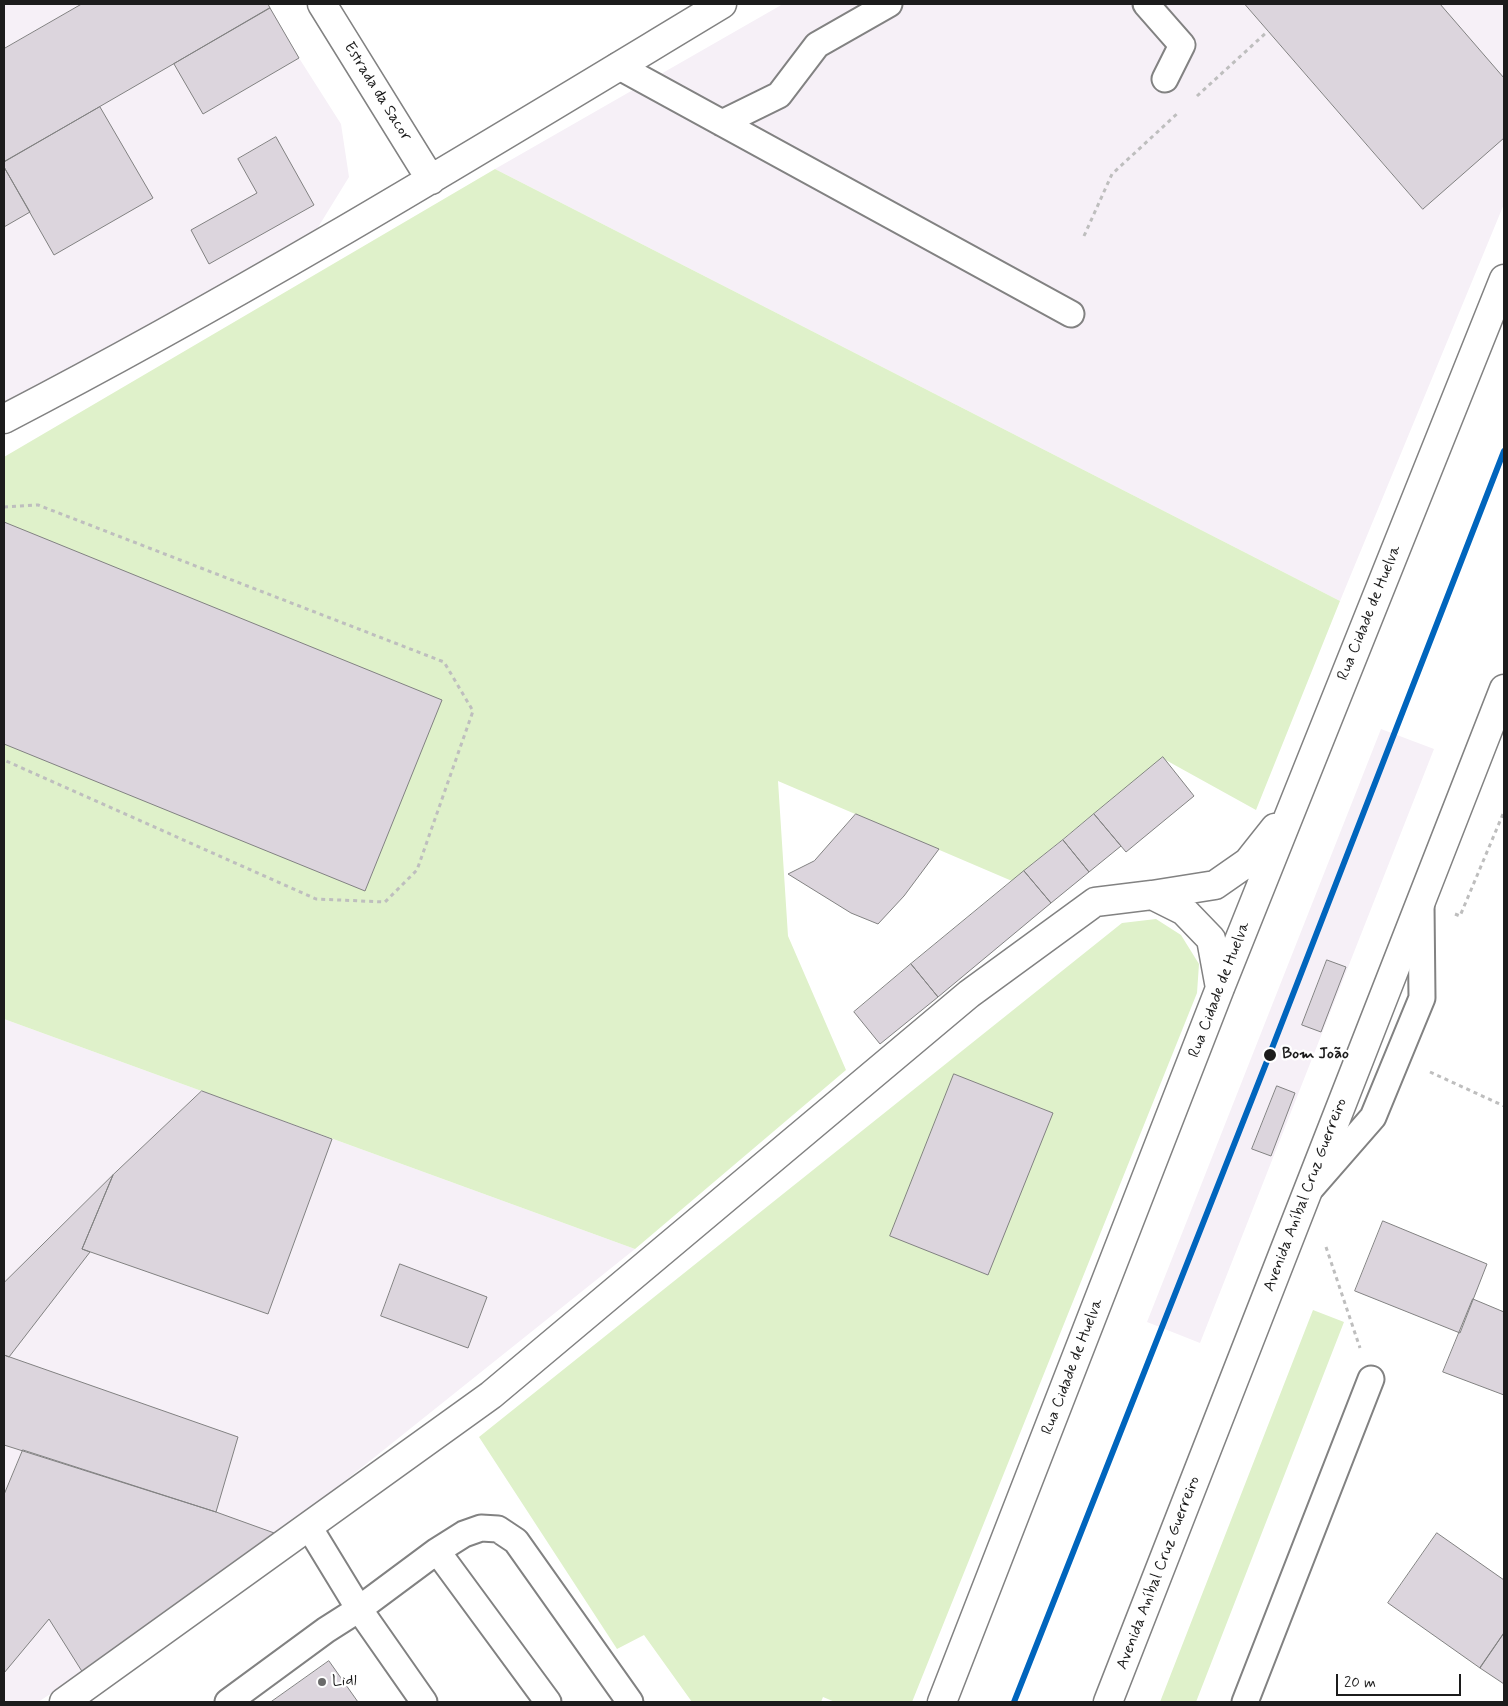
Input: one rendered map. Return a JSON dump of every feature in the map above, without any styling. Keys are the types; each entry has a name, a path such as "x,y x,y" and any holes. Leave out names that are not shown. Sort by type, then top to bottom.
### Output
{"street":[{"name":"Estrada da Sacor","path":"322,4 431,180"},
{"path":"4,419 86,376 431,180 722,4"},
{"name":"Rua Cidade de Huelva","path":"942,1702 1220,988 1504,279"},
{"name":"Avenida Aníbal Cruz Guerreiro","path":"1108,1702 1504,689"},
{"path":"64,1702 491,1395 969,994 1095,902 1215,885 1248,862 1294,803"},
{"path":"1152,895 1184,911 1211,939 1220,988"}],"lane":[{"path":"722,123 779,95 817,45 889,4"},
{"path":"1146,4 1182,45 1165,79"},
{"path":"618,66 1071,314"},
{"path":"1307,1193 1373,1117 1422,998 1421,902"},
{"path":"1245,1702 1371,1379"},
{"path":"309,1527 360,1610 424,1702"},
{"path":"228,1702 326,1630 360,1610 437,1551 464,1534 481,1528 498,1529 516,1541 630,1702"},
{"path":"437,1551 548,1702"}],"path":[{"path":"1190,102 1268,31"},
{"path":"1084,236 1112,174 1183,109"},
{"path":"4,507 38,505 444,662 473,711 417,870 385,902 316,899 4,760"},
{"path":"1398,1057 1504,1106"},
{"path":"1307,1193 1371,1379"}],"shaded area":[{"path":"4,4 268,4 299,58 341,124 349,177 317,229 4,408"},
{"path":"783,4 1504,4 1504,204 1340,601 495,169"},
{"path":"1381,729 1434,749 1200,1343 1147,1322"},
{"path":"4,1019 635,1249 301,1516 80,1675 38,1702 4,1702"}],"green space":[{"path":"495,169 1340,601 1256,810 1162,758 1012,881 778,781 788,936 846,1070 635,1249 4,1019 4,457"},
{"path":"1156,919 1181,935 1199,964 1197,993 912,1702 835,1702 823,1697 821,1702 692,1702 644,1635 617,1649 479,1437 1122,923"},
{"path":"1313,1310 1344,1322 1196,1702 1160,1702"}],"building":[{"path":"82,4 268,4 270,8 4,162 4,49"},
{"path":"1245,4 1440,4 1504,78 1504,138 1423,209"},
{"path":"270,8 299,58 203,114 174,64"},
{"path":"100,107 153,198 54,255 4,167 4,162"},
{"path":"276,137 314,205 209,264 191,230 257,193 238,159"},
{"path":"4,167 30,212 4,227"},
{"path":"4,522 442,700 365,891 4,744"},
{"path":"1163,757 1194,796 1126,852 1094,814"},
{"path":"856,814 939,849 904,896 878,924 851,913 788,874 814,861"},
{"path":"1094,814 1121,846 1089,872 1063,840"},
{"path":"1063,840 1089,872 1051,903 1024,871"},
{"path":"1024,871 1051,903 938,997 911,964"},
{"path":"1327,960 1346,967 1321,1032 1302,1025"},
{"path":"911,964 938,997 880,1044 854,1012"},
{"path":"954,1074 1053,1113 988,1275 890,1236"},
{"path":"1277,1086 1295,1093 1271,1156 1252,1149"},
{"path":"202,1091 332,1139 268,1314 82,1249 113,1175"},
{"path":"113,1175 82,1249 90,1252 9,1357 4,1355 4,1283"},
{"path":"1383,1221 1487,1264 1460,1333 1355,1291"},
{"path":"400,1264 487,1297 468,1348 381,1316"},
{"path":"1473,1299 1504,1312 1504,1395 1443,1372"},
{"path":"4,1355 238,1437 216,1512 4,1445"},
{"path":"23,1450 216,1512 277,1534 83,1673 49,1619 4,1673 4,1495"},
{"path":"1437,1533 1504,1580 1504,1633 1480,1668 1388,1603"},
{"path":"1504,1633 1504,1684 1480,1668"},
{"name":"Lidl","path":"329,1661 358,1702 271,1702"}],"transit line":[{"path":"1014,1702 1269,1056 1504,451"}],"place":[{"name":"Bom João","path":"1270,1055"},
{"name":"Lidl","path":"322,1682"}]}
